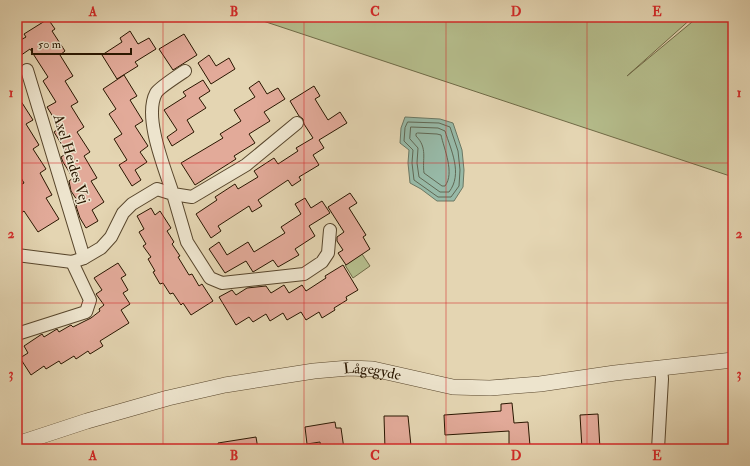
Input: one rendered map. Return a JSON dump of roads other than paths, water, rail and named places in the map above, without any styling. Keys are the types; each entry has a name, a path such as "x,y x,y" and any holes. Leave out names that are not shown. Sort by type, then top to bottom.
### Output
{"street":[{"name":"Axel Heides Vej","path":"27,70 84,258"},
{"path":"185,71 156,91 151,107 156,143 187,242 210,278 222,283 304,274 322,262 328,253 330,230"},
{"path":"17,255 72,262 84,258 101,248 111,237 123,213 132,204 157,189 173,194 192,197 246,165 296,123"},
{"path":"17,334 86,312 90,300 72,262"},
{"name":"Lågegyde","path":"17,444 87,421 168,398 251,380 314,371 345,368 373,369 443,385 475,388 540,384 661,367 733,360"},
{"path":"658,449 662,379 661,367"}],"water":[{"path":"405,117 440,119 453,123 462,150 464,170 463,187 454,201 437,201 410,183 408,163 409,150 400,143 401,128"}]}
